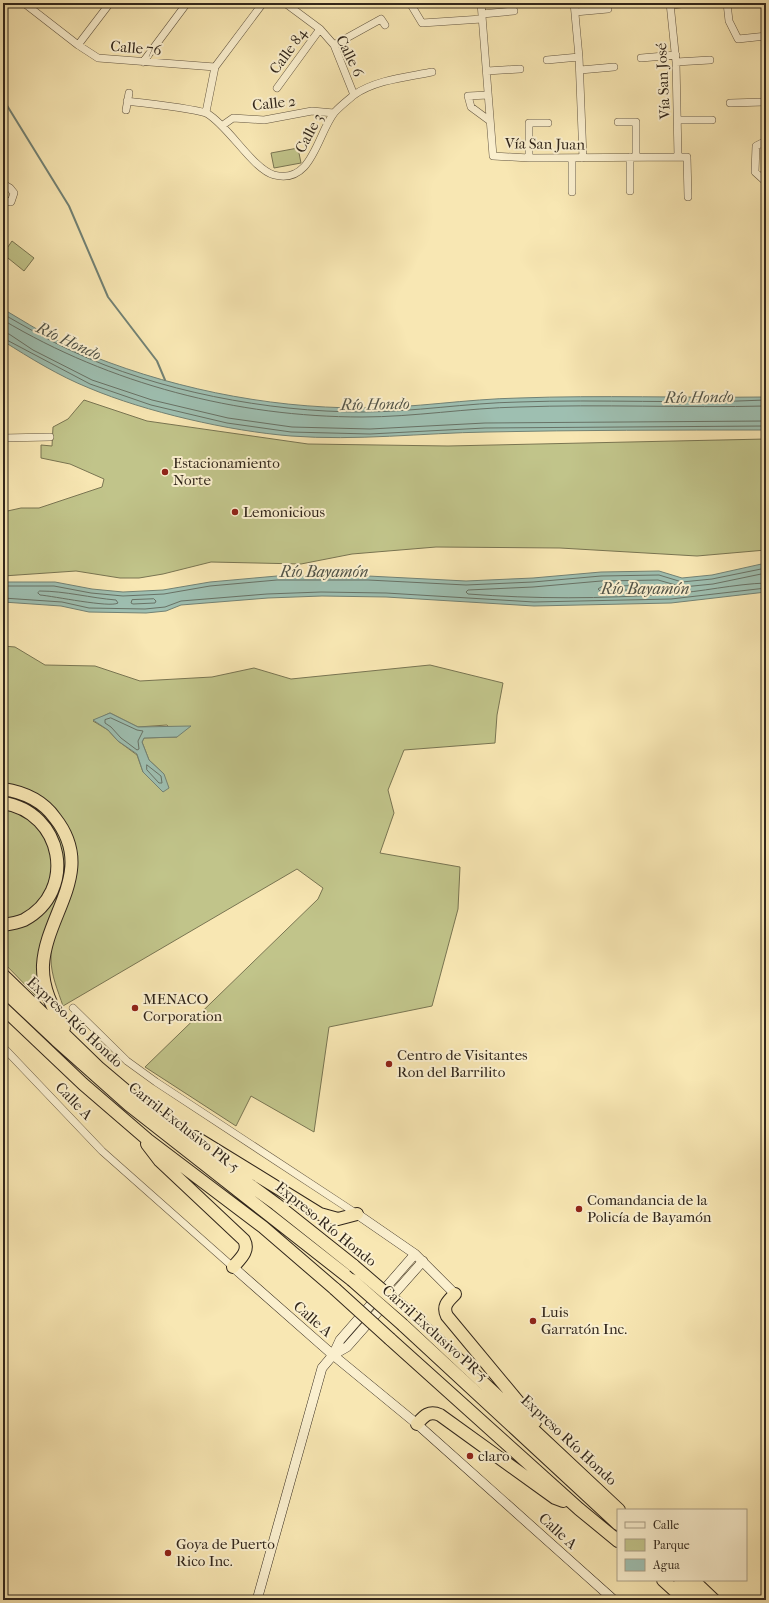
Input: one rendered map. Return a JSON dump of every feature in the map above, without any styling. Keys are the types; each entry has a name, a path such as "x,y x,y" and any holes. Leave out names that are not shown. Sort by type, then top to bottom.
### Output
{"highway":[{"path":"3,789 22,794 39,802 52,814 67,838 71,859 70,880 45,952 43,975 45,988 54,1010 72,1041"},
{"path":"3,803 19,807 27,811 46,828 54,846 58,864 54,885 41,906 24,920 3,925"},
{"name":"Expreso Río Hondo","path":"3,975 98,1067 163,1122 276,1204 354,1266 411,1315 619,1509"},
{"name":"Carril Exclusivo PR-5","path":"3,990 62,1046 129,1105 352,1280 403,1325 617,1523"},
{"path":"3,1008 83,1084 139,1132 264,1227 579,1509 617,1540"},
{"path":"163,1122 188,1132 320,1214 338,1219 357,1214"},
{"path":"139,1132 160,1161 244,1240 246,1246 245,1252 233,1267"},
{"path":"455,1294 446,1304 445,1310 447,1316 538,1425 546,1440"},
{"path":"417,1424 429,1413 433,1412 440,1415 555,1498 579,1509"},
{"path":"664,1581 685,1600"},
{"path":"681,1581 701,1600"},
{"path":"694,1581 714,1600"}],"street":[{"path":"78,45 110,3"},
{"path":"143,62 187,3"},
{"path":"206,112 216,67 263,3"},
{"name":"Calle 6","path":"285,3 320,29 334,45 354,95"},
{"path":"410,3 422,23 514,11"},
{"name":"Vía San Juan","path":"481,3 488,71 488,95 493,156 529,158 678,157"},
{"path":"574,3 580,70 583,158"},
{"path":"670,4 692,3"},
{"path":"727,3 729,21 738,39 766,36"},
{"name":"Vía San José","path":"670,4 676,59 678,157"},
{"name":"Calle 76","path":"29,5 78,45 98,58 216,67"},
{"path":"575,12 608,9"},
{"path":"334,45 381,19 385,25"},
{"name":"Calle 84","path":"277,88 320,29"},
{"path":"547,60 579,57"},
{"path":"642,58 710,60"},
{"path":"580,70 614,67"},
{"path":"488,71 520,69"},
{"name":"Calle 3","path":"223,125 263,170 274,175 286,176 297,174 307,165 334,113 354,95 375,85 432,72"},
{"path":"126,110 129,93"},
{"path":"488,95 468,96 471,107 490,121"},
{"path":"127,101 206,112 223,125"},
{"path":"730,103 766,102"},
{"name":"Calle 2","path":"223,125 233,118 264,120 312,111 334,113"},
{"path":"678,120 712,120"},
{"path":"618,122 636,122 630,191"},
{"path":"529,158 529,123 548,123"},
{"path":"766,141 756,146 755,172 766,182"},
{"path":"678,157 687,157 688,197"},
{"path":"572,158 572,192"},
{"path":"3,184 10,188 14,193 11,202 3,201"},
{"path":"3,438 50,438"},
{"path":"73,1008 127,1061 156,1082 357,1214 415,1254 423,1260 455,1294"},
{"name":"Calle A","path":"3,1048 102,1151 333,1355 417,1424 614,1600"},
{"path":"257,1600 322,1368 333,1355 340,1340 415,1254"},
{"path":"333,1355 347,1348 423,1260"}],"green space":[{"path":"298,148 301,163 274,168 271,153"},
{"path":"12,241 34,258 24,271 3,254"},
{"path":"84,400 147,421 308,444 448,446 766,439 766,550 697,556 560,548 436,547 352,554 301,564 211,562 163,574 139,578 120,578 76,571 3,576 3,512 21,508 39,508 102,487 104,479 70,464 41,458 41,445 52,446 53,427 68,419"},
{"path":"3,646 15,647 45,665 95,666 140,681 212,677 254,668 291,679 430,665 503,683 497,715 495,743 404,750 388,790 394,813 380,853 460,867 458,909 432,1006 329,1027 314,1132 251,1096 236,1126 145,1067 318,899 323,888 297,869 63,1006 52,971 51,950 72,890 76,861 74,847 70,833 63,821 55,809 44,799 32,791 3,783","holes":["110,713 138,727 167,725 177,737 144,738 142,742 149,760 164,774 143,772 137,755 118,741 108,730 93,721"]},
{"path":"3,792 43,809 63,836 69,864 55,919 42,995 37,997 3,962 3,930 50,902 55,837 3,798"},
{"path":"3,808 18,812 30,820 40,830 47,842 51,855 52,869 48,883 41,897 33,906 25,913 15,917 3,919"}],"water":[{"name":"Río Hondo","path":"3,309 66,345 109,362 179,384 216,393 252,399 325,407 382,408 479,400 550,397 766,397 766,430 522,431 340,438 291,436 241,430 188,419 136,405 89,388 67,378 3,341"},
{"name":"Río Bayamón","path":"766,563 766,592 671,603 534,606 386,597 322,596 268,598 181,605 166,611 146,613 89,612 61,606 3,602 3,582 55,582 92,589 123,592 163,590 210,582 277,576 368,576 466,581 533,578 601,572 659,571 682,578 712,575"},
{"path":"110,713 138,727 191,726 177,737 144,738 142,742 149,760 164,774 169,788 163,792 143,772 137,754 118,741 108,730 93,720"}],"waterway":[{"path":"3,99 69,206 108,297 157,361 165,380"}],"place":[{"name":"Estacionamiento Norte","path":"165,472"},
{"name":"Lemonicious","path":"235,512"},
{"name":"MENACO Corporation","path":"135,1008"},
{"name":"Centro de Visitantes Ron del Barrilito","path":"389,1064"},
{"name":"Comandancia de la Policía de Bayamón","path":"579,1209"},
{"name":"Luis Garratón Inc.","path":"533,1321"},
{"name":"claro","path":"470,1456"},
{"name":"Goya de Puerto Rico Inc.","path":"168,1553"}]}
